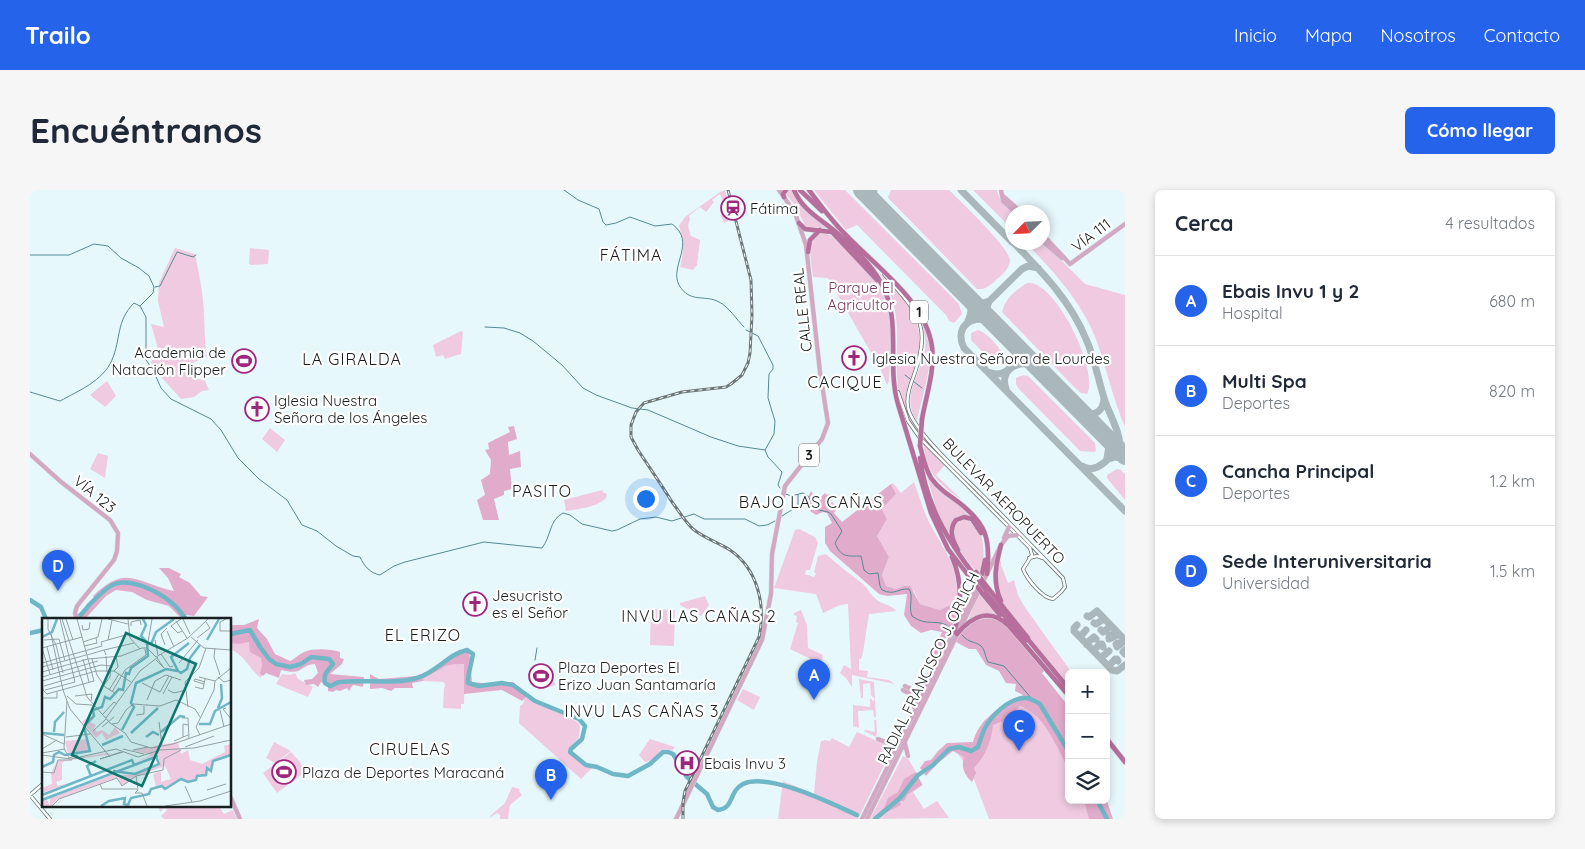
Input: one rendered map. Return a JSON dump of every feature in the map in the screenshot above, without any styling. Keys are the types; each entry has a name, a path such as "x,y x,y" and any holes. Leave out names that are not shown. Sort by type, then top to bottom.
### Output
{"highway":[{"path":"784,197 783,194 786,190"},
{"name":"1","path":"794,190 804,206 838,233 873,271 884,287 893,316 896,398 919,480 931,513 968,575 1013,618 1036,652 1065,685"},
{"path":"800,190 839,228"},
{"name":"1","path":"809,190 839,228 917,308 924,321 930,336 932,368 922,419 920,446 922,471 941,531 974,575"},
{"path":"800,223 805,229 829,231 834,234 884,287"},
{"path":"808,252 810,240 820,230"},
{"path":"920,446 926,468 934,482 980,523 988,548 985,574"},
{"path":"958,550 953,538 952,526 958,519 968,518 976,523 983,538 986,558 985,574"},
{"name":"1","path":"941,531 950,539 985,591 1065,689"},
{"path":"1001,544 996,567 996,585 1001,600 1013,618"},
{"path":"950,547 961,592 960,611 955,633"},
{"name":"1","path":"950,547 974,575"},
{"path":"955,633 976,618 998,617 1009,626 1065,689"},
{"path":"1110,739 1125,757"},
{"path":"1110,743 1125,762"}],"main road":[{"name":"CALLE REAL","path":"676,819 764,634 771,594 772,554 785,486 822,439 828,423 820,372 808,252 800,223 779,190"},
{"path":"1001,192 1004,201 1008,205"},
{"path":"1001,192 1014,205"},
{"path":"783,206 789,212 795,214"},
{"name":"VÍA 111","path":"1070,264 1125,224"},
{"name":"VÍA 111","path":"1050,243 1070,264"},
{"name":"VÍA 111","path":"1050,248 1070,264"},
{"name":"VÍA 123","path":"30,454 81,494 113,524 118,533 114,560 77,606 76,616"},
{"name":"RADIAL FRANCISCO J. ORLICH","path":"868,814 955,633 1009,527"},
{"path":"1001,544 1008,536 1017,535"},
{"name":"RADIAL FRANCISCO J. ORLICH","path":"868,814 889,764 951,637 955,633"},
{"path":"899,744 916,701 915,696 904,688 915,691 921,689 951,637"},
{"path":"878,739 892,746 893,751 889,764"},
{"path":"898,755 904,753 908,756 905,749 905,740"},
{"path":"231,798 240,819"},
{"path":"861,819 868,814"}],"street":[{"name":"BULEVAR AEROPUERTO","path":"877,267 914,310 922,330 922,354 908,394 908,408 911,417 944,457 1064,578 1066,582 1065,589 1053,598 1046,597 1025,574 1023,569 1032,553 1030,548 916,432 905,414 894,378"},
{"path":"1029,558 1037,556 1044,559"},
{"path":"42,786 30,795 50,819"}],"green space":[{"path":"725,190 733,219 724,223 721,216 726,208 720,194 712,200 714,202 706,212 700,207 689,216 688,226 691,236 700,240 697,265 693,270 680,267 683,246 679,226 685,217"},
{"path":"792,190 807,212 828,228 806,227 794,204 785,193"},
{"path":"814,190 845,190 959,304 962,314 954,323 949,321 946,315 857,225 846,230"},
{"path":"891,190 949,190 983,224 1007,253 1010,260 1006,271 988,287 977,289 889,199"},
{"path":"973,190 997,190 1000,199 1006,205 1005,222"},
{"name":"Parque El Agricultor","path":"822,233 835,238 842,244 872,276 882,291 889,313 890,324 891,347 889,382 887,385 881,370 828,278 813,277 811,246 816,236"},
{"path":"175,248 195,254 203,298 207,356 182,368 189,376 205,381 209,390 202,391 194,397 181,399 157,375 151,362 159,352 151,324 164,327 158,301 159,283"},
{"path":"250,248 269,250 268,264 250,265"},
{"path":"1050,249 1085,284 1125,295 1125,427 1091,328 1076,301 1032,250"},
{"path":"878,271 907,304 918,326 918,354 907,389 906,408 913,424 947,463 922,439 909,419 900,398 897,376 897,323 893,302 887,286"},
{"path":"1027,283 1038,286 1050,296 1062,311 1072,329 1087,367 1089,383 1087,394 1081,393 1074,387 1002,312 1008,299"},
{"path":"920,317 926,332 930,357 917,421 910,404 912,388 925,350 925,336"},
{"path":"978,330 990,338 1001,351 1004,362 1001,365 994,364 971,340 971,333"},
{"path":"461,331 463,332 461,354 445,359 443,355 436,357 433,345"},
{"path":"1023,375 1028,376 1095,443 1095,452 1080,451 1018,388 1016,378"},
{"path":"107,381 116,396 105,407 90,395"},
{"path":"270,428 285,440 277,452 262,439"},
{"path":"924,444 945,465 936,475 962,500 947,489 930,470"},
{"path":"98,453 108,456 105,478 90,469"},
{"path":"1117,469 1125,474 1125,500 1107,478 1107,475"},
{"path":"926,473 931,481 969,514 953,521 953,542 937,511"},
{"path":"914,482 927,517 953,567 958,601 940,610 920,604 914,591 904,586 896,589 886,586 882,575 889,557 877,536 887,519 882,509 896,494 891,484 893,483 901,493"},
{"path":"602,490 607,496 600,503 566,511 564,500"},
{"path":"965,519 972,522 978,528 981,535 984,552 980,576 965,558 955,538 956,523"},
{"path":"799,529 815,537 818,543 810,570 806,570 805,574 814,577 818,556 826,554 863,584 874,597 896,611 869,614 863,652 861,659 859,659 859,670 868,671 867,677 889,680 895,684 852,675 852,687 840,673 844,665 851,669 848,604 840,605 823,613 816,594 774,588 795,530"},
{"path":"998,561 1001,561 1008,583 1014,580 1018,595 1024,606 1069,669 1065,669 1065,680 1010,615 1002,601"},
{"path":"979,593 998,615 987,614 968,620"},
{"path":"705,596 709,605 701,616 680,605 680,603"},
{"path":"651,609 675,610 674,646 650,645"},
{"path":"801,610 807,625 808,648 823,655 821,664 790,649 798,623 796,622 797,616 794,613"},
{"path":"249,631 269,674 263,672 261,678 243,658 231,650 231,634"},
{"path":"465,664 464,704 461,704 461,709 443,708 445,684 443,682 423,681 423,679 448,665"},
{"name":"Plaza Deportes El Erizo Juan Santamaría","path":"543,664 556,685 539,690 531,677 532,669"},
{"path":"295,673 298,679 313,687 308,697 276,684 282,674 290,675"},
{"path":"859,679 874,682 875,699 870,694 870,683 863,684 863,698 861,698"},
{"path":"743,689 760,697 754,710 737,700"},
{"path":"525,697 576,721 580,725 579,737 567,752 585,766 592,768 581,779 519,723 520,706 523,704"},
{"path":"870,698 873,701 875,699 877,733 876,737 864,731 875,732 874,720 876,720 876,717 874,717 873,710 858,711 859,728 853,726 853,705 870,707"},
{"path":"1029,701 1065,750 1065,804 1096,804 1104,819 989,819 972,774 954,748 970,753 999,715"},
{"path":"857,732 884,744 890,749 889,755 858,819 778,819 783,781 814,794 821,741 830,741 832,738 849,747"},
{"path":"650,739 675,747 672,751 661,750 652,760 645,762 639,755"},
{"path":"274,742 291,751 275,763 266,758"},
{"name":"Plaza de Deportes Maracaná","path":"291,752 300,762 305,772 277,793 263,773"},
{"path":"903,756 909,760 923,785 913,792 924,809 937,801 949,818 870,819"},
{"path":"512,787 520,789 519,791 522,795 510,805 508,819 500,819 500,815 497,813 491,817 505,803"},
{"path":"158,806 219,806 224,814 233,810 237,819 164,819 161,816 167,810 164,808 160,812"}],"shaded area":[{"path":"514,426 517,439 508,442 509,455 520,451 521,467 510,469 512,489 504,491 504,495 494,499 499,520 483,520 477,500 485,495 481,480 490,474 491,460 485,450 489,449 488,443 510,432 508,427"},
{"path":"891,484 896,494 882,509 887,519 877,536 889,557 882,575 886,586 896,589 910,586 920,604 940,610 958,601 955,621 934,660 931,658 942,632 931,630 921,633 911,626 904,615 907,594 887,596 879,594 830,551 825,543 825,527 832,523 827,513 823,512 816,515 805,504 811,491 815,502 821,499 825,493 829,494 830,496 827,499 830,498 832,500 829,504 832,502 836,506 834,507 836,510 834,513 842,522"},
{"path":"159,568 169,568 181,574 179,577 190,583 201,596 208,597 194,616 187,615 181,618 169,606 147,600 132,592 116,590 106,596 86,618 80,617 96,600 93,596 114,580 132,578 174,591 168,578"},
{"path":"988,618 997,620 1008,627 1045,670 1042,673 1065,702 1065,762 1055,742 1037,716 1020,706 1005,720 993,725 987,748 974,768 976,773 972,782 964,770 964,757 953,751 926,776 920,768 925,761 931,760 947,743 973,742 980,726 992,713 1023,695 1015,691 1016,684 1006,683 999,671 986,665 976,649 969,649 956,642 962,632 977,620"},
{"path":"259,619 257,628 267,639 275,654 290,661 302,653 312,650 340,652 340,658 344,659 342,664 330,674 364,677 363,687 353,685 349,691 347,688 333,692 328,691 328,687 321,682 318,687 314,684 306,685 304,680 312,679 318,673 315,664 294,672 281,670 279,678 266,673 263,676 260,674 261,658 250,652 249,642 231,643 231,625 244,625"},
{"path":"469,648 472,682 513,682 528,695 522,701 502,690 464,694 464,664 448,665 423,679 423,681 412,683 413,688 395,688 391,691 382,688 370,689 370,674 379,679 416,676 427,672 456,652"},
{"path":"916,772 922,785 908,794 904,801 900,801 901,805 877,819 873,818 884,808 888,798 898,792 904,779"},
{"path":"1085,804 1108,804 1113,819 1089,819"}],"waterway":[{"path":"564,190 578,200 599,209 603,222 606,225 630,217 655,226 672,224 679,231 682,238 683,246 677,278 683,291 693,297 714,300 723,304 744,327"},
{"path":"30,255 69,255 94,244 108,246 121,258 149,276 154,287 153,293 140,306"},
{"path":"155,287 160,286 177,252 193,257 196,255"},
{"path":"30,392 60,401 96,380 103,374 112,360 122,323 128,310 134,303 140,306 146,317 146,360 161,388 171,399 211,419 221,430 238,458 259,479 287,500 302,525 317,531 353,556 360,557 368,569 380,575 394,566 405,562 484,542 542,548 555,520 563,513 570,515 582,524 612,531 640,519 656,517 672,521 694,514 704,519 745,519 759,526 775,521"},
{"path":"485,327 504,328 520,333 533,341 562,365 583,388 596,395 632,408 648,410 711,437 738,446 765,450"},
{"path":"746,330 758,336 773,365 773,369 769,374 768,398 775,421 774,434 765,450 768,457 782,472 778,485 780,488"},
{"path":"905,375 922,388"},
{"path":"786,494 791,496 803,493 808,496 815,509 831,514 842,531 835,543 837,548 842,554 861,556 864,570 869,574 878,573 882,590 893,592 909,589 912,616 917,620 942,623 950,628"},
{"path":"782,516 798,506 798,495"},
{"path":"77,618 106,589 125,582 142,586 160,594 175,606 185,618"},
{"path":"30,600 41,607 46,618"},
{"path":"30,633 42,630"},
{"path":"231,634 250,630 269,659 276,664 290,667 301,664 311,657 329,659 333,664 326,672 325,683 330,686 337,682 389,682 417,678 424,676 454,655 467,650 473,654 468,683 479,686 502,683 513,685 535,701 579,719 585,726 582,739 570,752 586,765 597,767 613,774 628,776 650,764 663,752 668,752 673,754 687,777 707,794 713,807 718,810 727,806 738,787 754,781 768,782 800,791 857,815"},
{"path":"962,635 982,647 988,662 1004,666 1032,699"},
{"path":"535,660 537,648"},
{"path":"875,819 900,798 918,775 933,765 949,749 959,747 971,751 978,747 985,728 992,718 1013,701 1025,698 1040,704 1065,745"},
{"path":"1099,804 1107,819"}],"taxiway":[{"path":"874,190 873,195 877,205"},
{"path":"961,190 1005,235"},
{"path":"1021,250 1064,299 1079,325 1089,347 1105,401 1119,437 1119,447 1103,463 1091,468 1082,466"},
{"path":"969,321 1022,269 1028,266 1038,268"},
{"path":"966,295 971,307 968,321"},
{"path":"971,300 980,304 989,301 987,313 994,323 979,319 967,323 961,333 964,348 1125,511"},
{"path":"988,372 1002,373 1012,366 1015,353 1011,340"},
{"path":"1006,389 1006,376 1013,367 1024,364 1037,367"},
{"path":"1083,413 1091,414 1098,412 1102,407 1104,399"},
{"path":"1102,433 1109,446 1107,458"},
{"path":"1109,459 1115,457 1125,458"},
{"path":"1087,616 1089,617 1097,611 1125,640"},
{"path":"1094,623 1096,624 1104,619"},
{"path":"1077,625 1074,631 1112,670 1117,671 1125,665"},
{"path":"1101,630 1103,632 1111,626"},
{"path":"1080,637 1086,630"},
{"path":"1111,635 1109,639 1119,634"},
{"path":"1087,645 1094,637 1096,639"},
{"path":"1118,643 1116,644 1117,647 1125,641"},
{"path":"1095,652 1094,650 1100,644 1103,647"},
{"path":"1125,650 1123,652 1125,654"},
{"path":"1102,659 1109,651"},
{"path":"1109,666 1115,659 1118,661"}],"runway":[{"path":"862,190 1125,456"}],"railway":[{"path":"683,819 685,791 759,637 761,625 760,601 758,589 753,578 740,558 730,550 697,532 685,520 638,450 631,437 631,425 636,412 644,403 682,392 726,387 742,375 748,363 752,315 751,280 728,190"}],"place":[{"name":"Fátima","path":"733,208"},
{"name":"Iglesia Nuestra Señora de Lourdes","path":"854,358"},
{"name":"Academia de Natación Flipper","path":"244,361"},
{"name":"Iglesia Nuestra Señora de los Ángeles","path":"257,409"},
{"name":"Sede Interuniversitaria","path":"58,591"},
{"name":"Jesucristo es el Señor","path":"475,604"},
{"name":"Plaza Deportes El Erizo Juan Santamaría","path":"541,676"},
{"name":"Ebais Invu 1 y 2","path":"814,700"},
{"name":"Cancha Principal","path":"1019,751"},
{"name":"Ebais Invu 3","path":"687,763"},
{"name":"Plaza de Deportes Maracaná","path":"284,772"},
{"name":"Multi Spa","path":"551,800"}],"district":[{"name":"FÁTIMA","path":"631,255"},
{"name":"LA GIRALDA","path":"352,359"},
{"name":"CACIQUE","path":"845,382"},
{"name":"PASITO","path":"542,491"},
{"name":"BAJO LAS CAÑAS","path":"811,502"},
{"name":"INVU LAS CAÑAS 2","path":"699,616"},
{"name":"EL ERIZO","path":"423,635"},
{"name":"INVU LAS CAÑAS 3","path":"642,711"},
{"name":"CIRUELAS","path":"410,749"}]}
